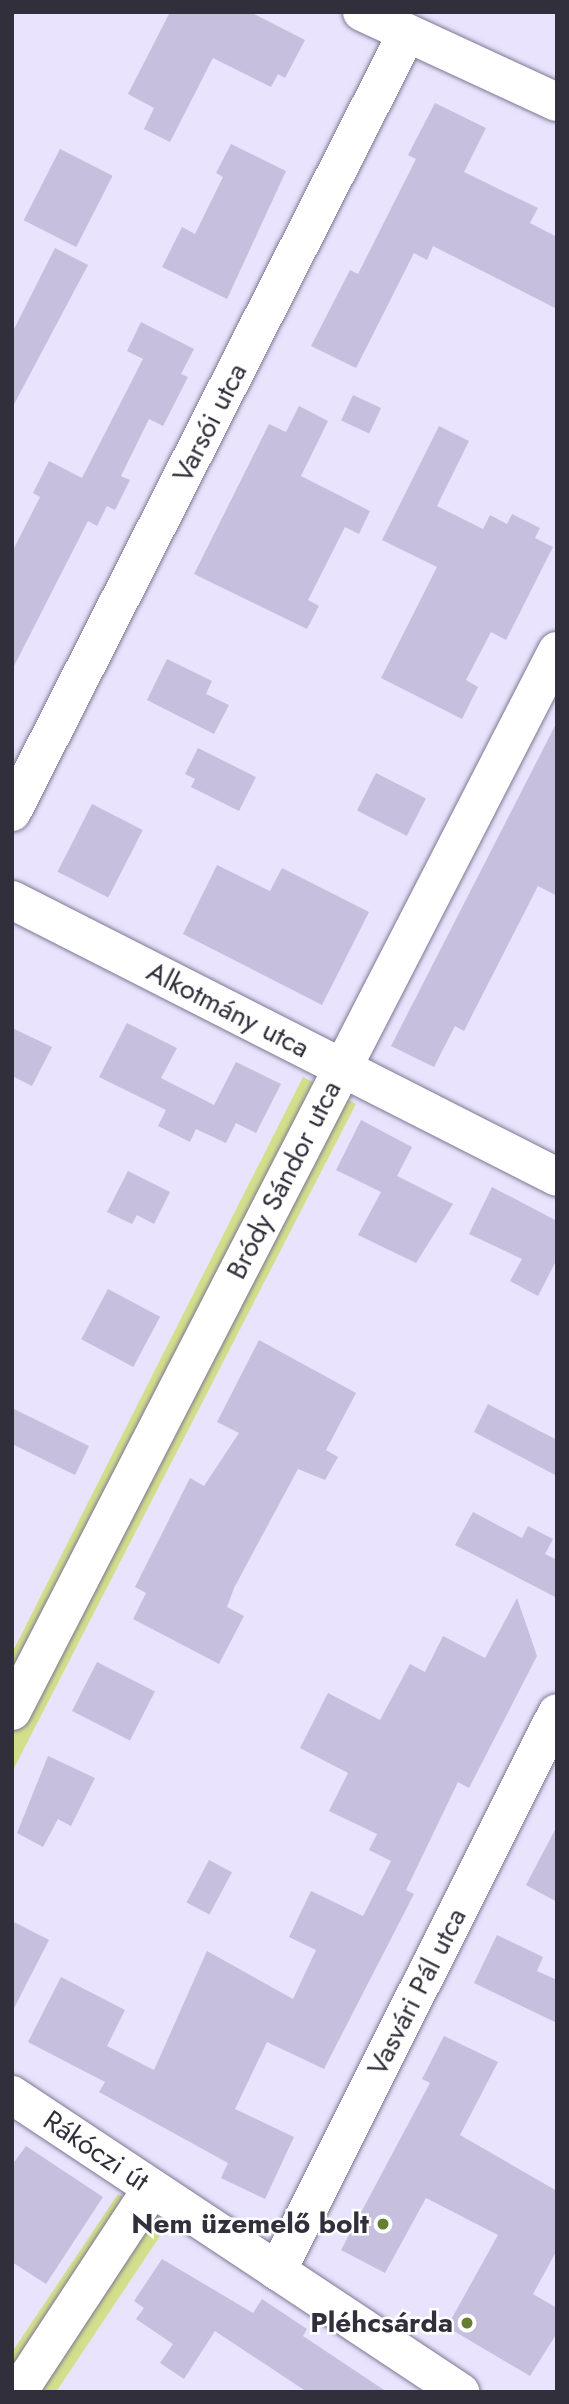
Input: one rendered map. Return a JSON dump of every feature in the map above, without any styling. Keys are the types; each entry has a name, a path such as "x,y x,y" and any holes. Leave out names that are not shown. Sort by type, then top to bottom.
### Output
{"street":[{"path":"362,12 557,102"},
{"name":"Varsói utca","path":"12,812 407,33"},
{"name":"Bródy Sándor utca","path":"12,1711 557,651"},
{"name":"Alkotmány utca","path":"12,900 557,1177"},
{"name":"Vasvári Pál utca","path":"277,2271 557,1713"},
{"name":"Rákóczi út","path":"12,2095 460,2392"},
{"path":"18,2392 152,2188"}],"green space":[{"path":"303,1077 356,1104 12,1772 12,1653"},
{"path":"118,2194 168,2224 56,2392 12,2392 12,2352"}],"building":[{"path":"170,12 250,12 305,40 285,78 278,74 271,87 213,58 170,142 144,129 154,108 128,94"},
{"path":"435,103 486,128 464,172 538,208 530,223 557,237 557,309 433,246 427,260 414,253 356,368 311,346 350,270 358,274 416,159 408,155"},
{"path":"231,144 286,171 227,299 162,267 182,227 195,234 223,177 216,173"},
{"path":"60,149 113,176 76,247 24,220"},
{"path":"55,248 88,265 12,408 12,333"},
{"path":"141,322 194,349 181,374 188,377 163,426 149,419 121,476 130,480 115,510 107,506 97,526 88,521 12,670 12,552 40,497 33,493 49,461 82,478 143,359 127,351"},
{"path":"353,395 381,408 369,433 341,420"},
{"path":"299,406 328,421 301,476 370,511 359,534 345,527 308,600 319,606 307,629 194,574 269,424 286,432"},
{"path":"439,426 469,441 437,506 483,529 490,515 507,524 512,514 540,528 535,538 553,547 506,640 491,632 466,680 478,687 462,719 381,678 437,567 382,540"},
{"path":"167,659 212,681 206,694 229,705 214,734 147,700"},
{"path":"557,722 557,896 538,886 464,1031 455,1026 434,1067 391,1046"},
{"path":"198,748 256,777 239,811 191,787 195,779 185,774"},
{"path":"376,773 426,798 407,836 357,810"},
{"path":"92,804 143,830 108,898 57,872"},
{"path":"217,865 270,891 282,868 369,912 322,1005 183,934"},
{"path":"127,1023 177,1048 161,1078 214,1105 236,1062 281,1084 256,1133 236,1123 226,1143 196,1129 190,1142 158,1126 166,1110 99,1077"},
{"path":"12,1028 52,1047 32,1086 12,1076"},
{"path":"361,1120 412,1147 397,1176 453,1204 416,1263 358,1235 381,1192 336,1170"},
{"path":"128,1171 170,1192 154,1224 137,1215 132,1224 107,1212"},
{"path":"492,1187 557,1221 557,1259 538,1296 510,1281 522,1259 469,1234"},
{"path":"108,1289 160,1317 133,1367 81,1339"},
{"path":"259,1340 356,1393 326,1450 338,1457 325,1480 298,1469 234,1588 227,1607 244,1616 219,1664 133,1619 146,1593 135,1587 190,1478 204,1486 239,1433 217,1422"},
{"path":"488,1404 557,1440 557,1476 474,1432"},
{"path":"12,1408 89,1446 75,1475 12,1444"},
{"path":"473,1512 522,1538 528,1526 553,1539 545,1554 557,1560 557,1598 455,1545"},
{"path":"517,1598 537,1656 469,1788 458,1782 406,1890 414,1894 324,2069 267,2042 235,2109 294,2137 265,2199 221,2178 228,2163 99,2092 105,2082 28,2042 61,1977 125,2010 107,2046 154,2070 207,1951 293,1999 316,1950 289,1937 311,1891 363,1916 391,1861 369,1850 377,1834 329,1811 348,1773 300,1748 328,1693 380,1720 410,1664 425,1672 443,1636 485,1658"},
{"path":"97,1662 155,1692 130,1741 72,1711"},
{"path":"48,1756 95,1778 71,1826 58,1819 43,1847 17,1833"},
{"path":"557,1826 557,1902 526,1885"},
{"path":"209,1860 232,1872 209,1915 186,1902"},
{"path":"12,1921 49,1940 12,2012"},
{"path":"497,1935 543,1957 537,1971 557,1980 557,2023 474,1983"},
{"path":"444,2036 498,2062 460,2135 557,2191 557,2250 533,2294 557,2308 557,2333 530,2376 447,2327 498,2235 426,2198 385,2273 341,2250 430,2083 422,2079"},
{"path":"26,2146 103,2197 46,2284 12,2262 12,2165"},
{"path":"162,2259 253,2313 262,2299 307,2329 303,2336 387,2392 307,2392 215,2331 184,2379 160,2363 173,2344 136,2319 144,2308 134,2301"}],"place":[{"name":"Nem üzemelő bolt","path":"383,2224"},
{"name":"Pléhcsárda","path":"467,2323"}]}
